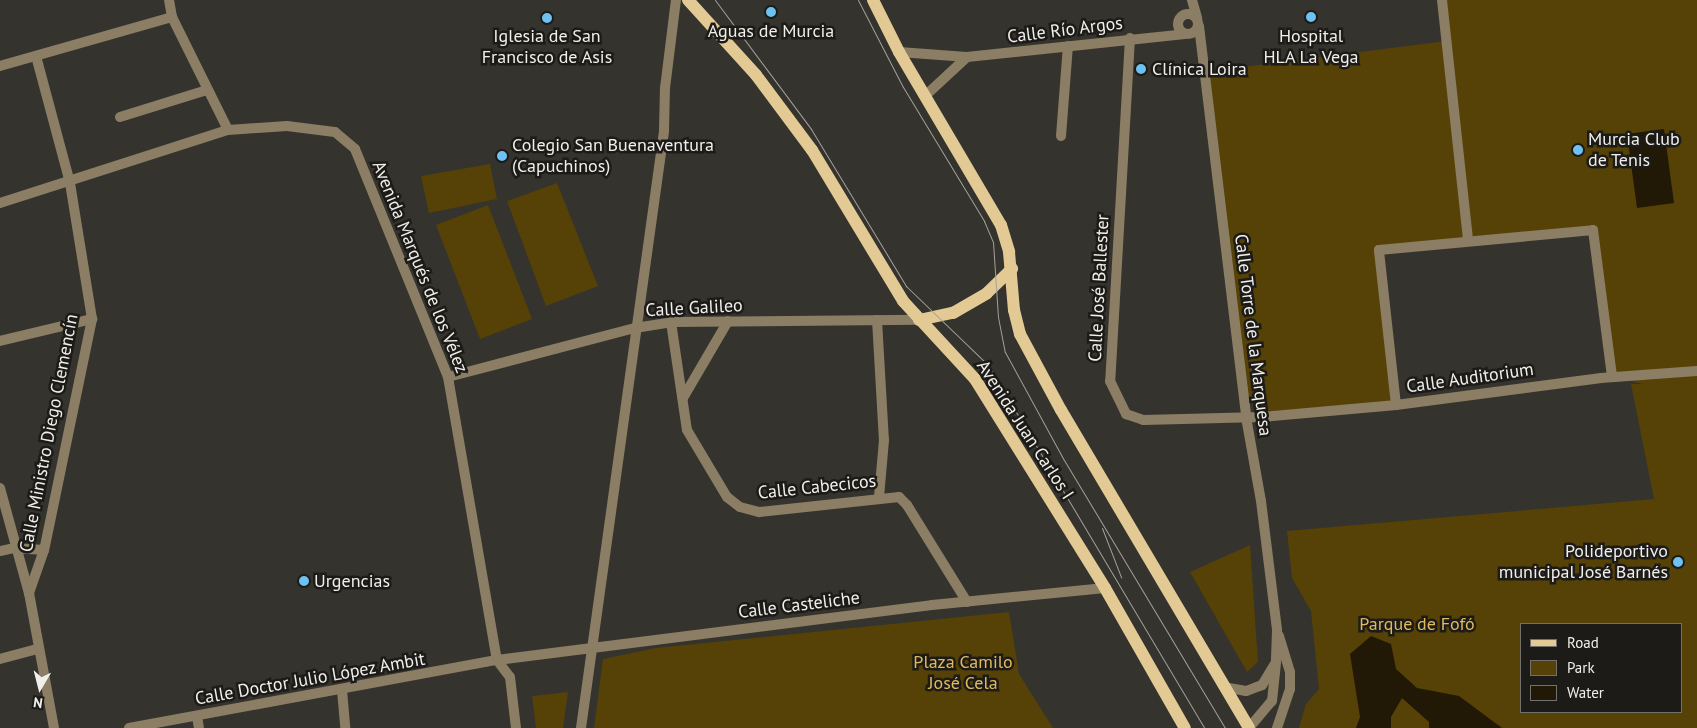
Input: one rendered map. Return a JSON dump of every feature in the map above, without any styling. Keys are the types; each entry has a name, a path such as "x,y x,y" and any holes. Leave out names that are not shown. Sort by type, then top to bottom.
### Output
{"main road":[{"name":"Avenida Juan Carlos I","path":"688,0 756,75 812,150 903,300 919,320 975,379 1104,588 1184,728"},
{"name":"Avenida Juan Carlos I","path":"873,0 900,52 1001,224 1012,269 1014,310 1020,334 1061,410 1249,728"},
{"path":"919,320 953,313 987,293 1012,269"}],"street":[{"path":"169,0 172,17 228,130"},
{"path":"582,728 635,328 664,131 665,88 676,0"},
{"name":"Calle Torre de la Marquesa","path":"1180,18 1190,0"},
{"name":"Calle Torre de la Marquesa","path":"1190,0 1198,22 1201,43 1246,417 1261,501 1277,630 1272,701 1249,728"},
{"path":"1442,0 1468,241"},
{"path":"1166,34 1180,18 1190,14 1198,22 1188,34"},
{"path":"0,66 172,17"},
{"path":"1180,18 1179,29 1201,43"},
{"name":"Calle Río Argos","path":"900,52 967,57 1166,34 1188,34"},
{"name":"Calle José Ballester","path":"1130,38 1110,381 1126,414 1143,420 1246,417"},
{"path":"1061,136 1068,46"},
{"name":"Calle Ministro Diego Clemencín","path":"36,56 70,183 92,319 44,550 29,592 54,728"},
{"path":"926,95 967,57"},
{"path":"120,116 208,90"},
{"name":"Avenida Marqués de los Vélez","path":"0,203 70,183 228,130 287,126 335,132 355,149 448,377 497,660 510,678 516,728"},
{"path":"1396,405 1379,250 1593,230 1612,377"},
{"path":"0,341 92,319"},
{"path":"877,320 884,440 879,497"},
{"name":"Calle Galileo","path":"448,377 635,328 672,322 919,320"},
{"path":"682,398 728,321"},
{"name":"Calle Cabecicos","path":"672,322 687,430 727,497 740,507 759,512 879,497 899,497 908,504 966,602"},
{"name":"Calle Auditorium","path":"1246,417 1396,405 1612,377 1697,371"},
{"path":"0,488 14,548 29,592"},
{"path":"0,551 14,548 44,550"},
{"name":"Calle Casteliche","path":"497,660 966,602 1104,588"},
{"name":"Calle Torre de la Marquesa","path":"1277,630 1290,672 1290,690 1277,728"},
{"path":"0,659 38,649"},
{"name":"Calle Doctor Julio López Ambit","path":"129,728 497,660"},
{"name":"Calle Torre de la Marquesa","path":"1224,688 1253,690 1266,681 1276,662"},
{"path":"342,690 345,728"},
{"path":"197,716 199,728"}],"green space":[{"name":"Parque de Fofó","path":"1442,0 1697,0 1697,728 1299,728 1306,704 1319,689 1311,611 1292,578 1287,531 1654,499 1631,384 1643,384 1613,376 1593,230 1379,250 1396,405 1257,417 1256,403 1243,391 1204,72 1446,41"},
{"path":"490,164 497,199 429,213 421,176"},
{"path":"557,183 598,286 546,306 507,201"},
{"path":"488,205 532,319 480,339 436,225"},
{"path":"1250,545 1258,662 1247,672 1190,572"},
{"name":"Plaza Camilo José Cela","path":"1009,612 1019,674 1053,728 594,728 603,659 656,648"},
{"path":"568,692 563,728 536,728 532,696"}],"water":[{"path":"1664,129 1674,203 1637,208 1627,134"},
{"path":"1371,636 1391,644 1396,669 1417,688 1459,696 1502,728 1429,728 1429,722 1402,698 1391,717 1391,728 1356,728 1360,717 1350,654"}],"tram line":[{"path":"715,0 811,129 906,286 988,365 1204,728"},
{"path":"858,0 903,87 984,221 993,242 998,317 1005,352 1064,460 1225,728"},
{"path":"1102,528 1121,577"}],"place":[{"name":"Aguas de Murcia","path":"771,12"},
{"name":"Hospital HLA La Vega","path":"1311,17"},
{"name":"Iglesia de San Francisco de Asis","path":"547,18"},
{"name":"Clínica Loira","path":"1141,69"},
{"name":"Murcia Club de Tenis","path":"1578,150"},
{"name":"Colegio San Buenaventura (Capuchinos)","path":"502,156"},
{"name":"Polideportivo municipal José Barnés","path":"1678,562"},
{"name":"Urgencias","path":"304,581"}]}
